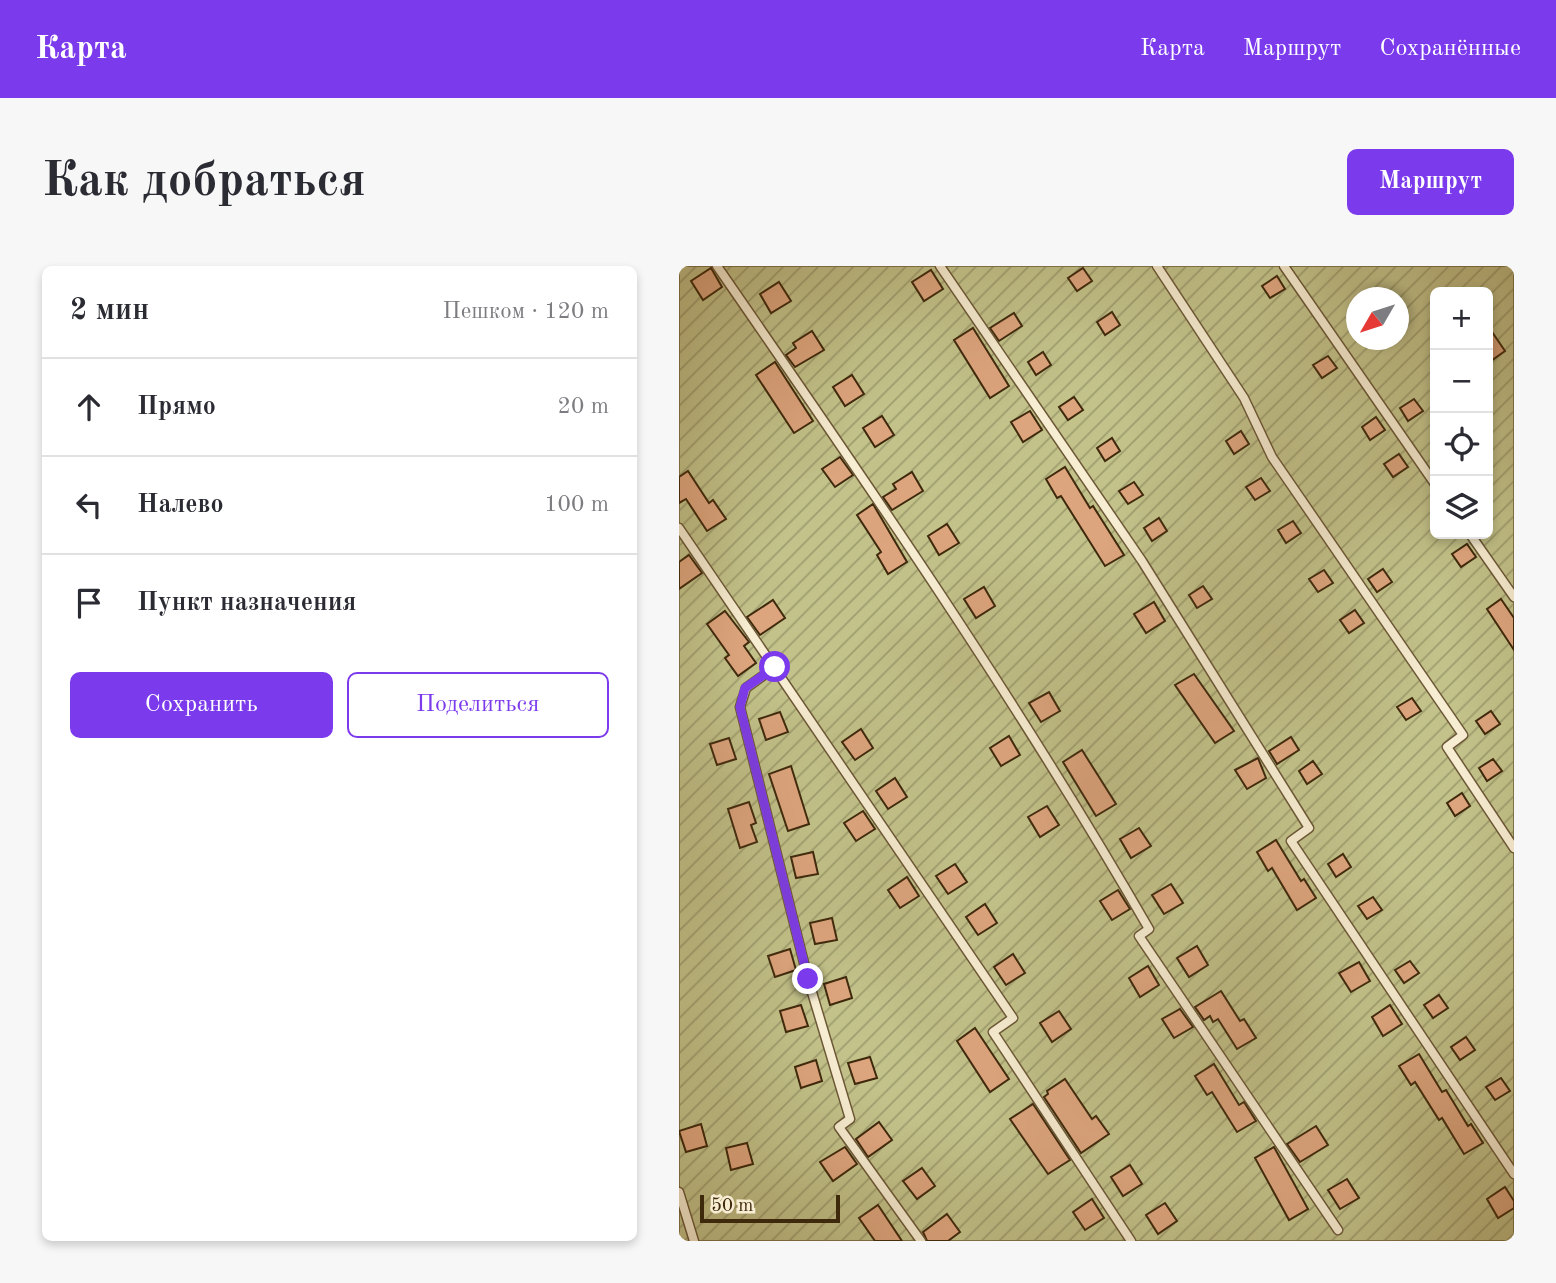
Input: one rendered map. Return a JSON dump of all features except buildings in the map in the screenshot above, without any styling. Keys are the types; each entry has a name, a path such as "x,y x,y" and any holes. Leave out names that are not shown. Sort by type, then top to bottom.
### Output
{"lane":[{"path":"717,266 908,543 1082,813 1149,929 1139,936 1338,1230"},
{"path":"940,266 1142,561 1309,828 1291,841 1514,1174"},
{"path":"1157,266 1244,398 1272,457 1463,735 1447,747 1514,848"},
{"path":"1284,266 1430,477"},
{"path":"679,527 1013,1018 993,1032 1131,1241"},
{"path":"1473,539 1514,597"},
{"path":"775,667 745,688 740,707 808,979 850,1119 839,1127 921,1241"},
{"path":"679,1192 694,1241"}],"green space":[{"path":"679,266 1514,266 1514,1241 679,1241"}],"route":[{"path":"775,667 745,688 740,707 808,979"}]}
